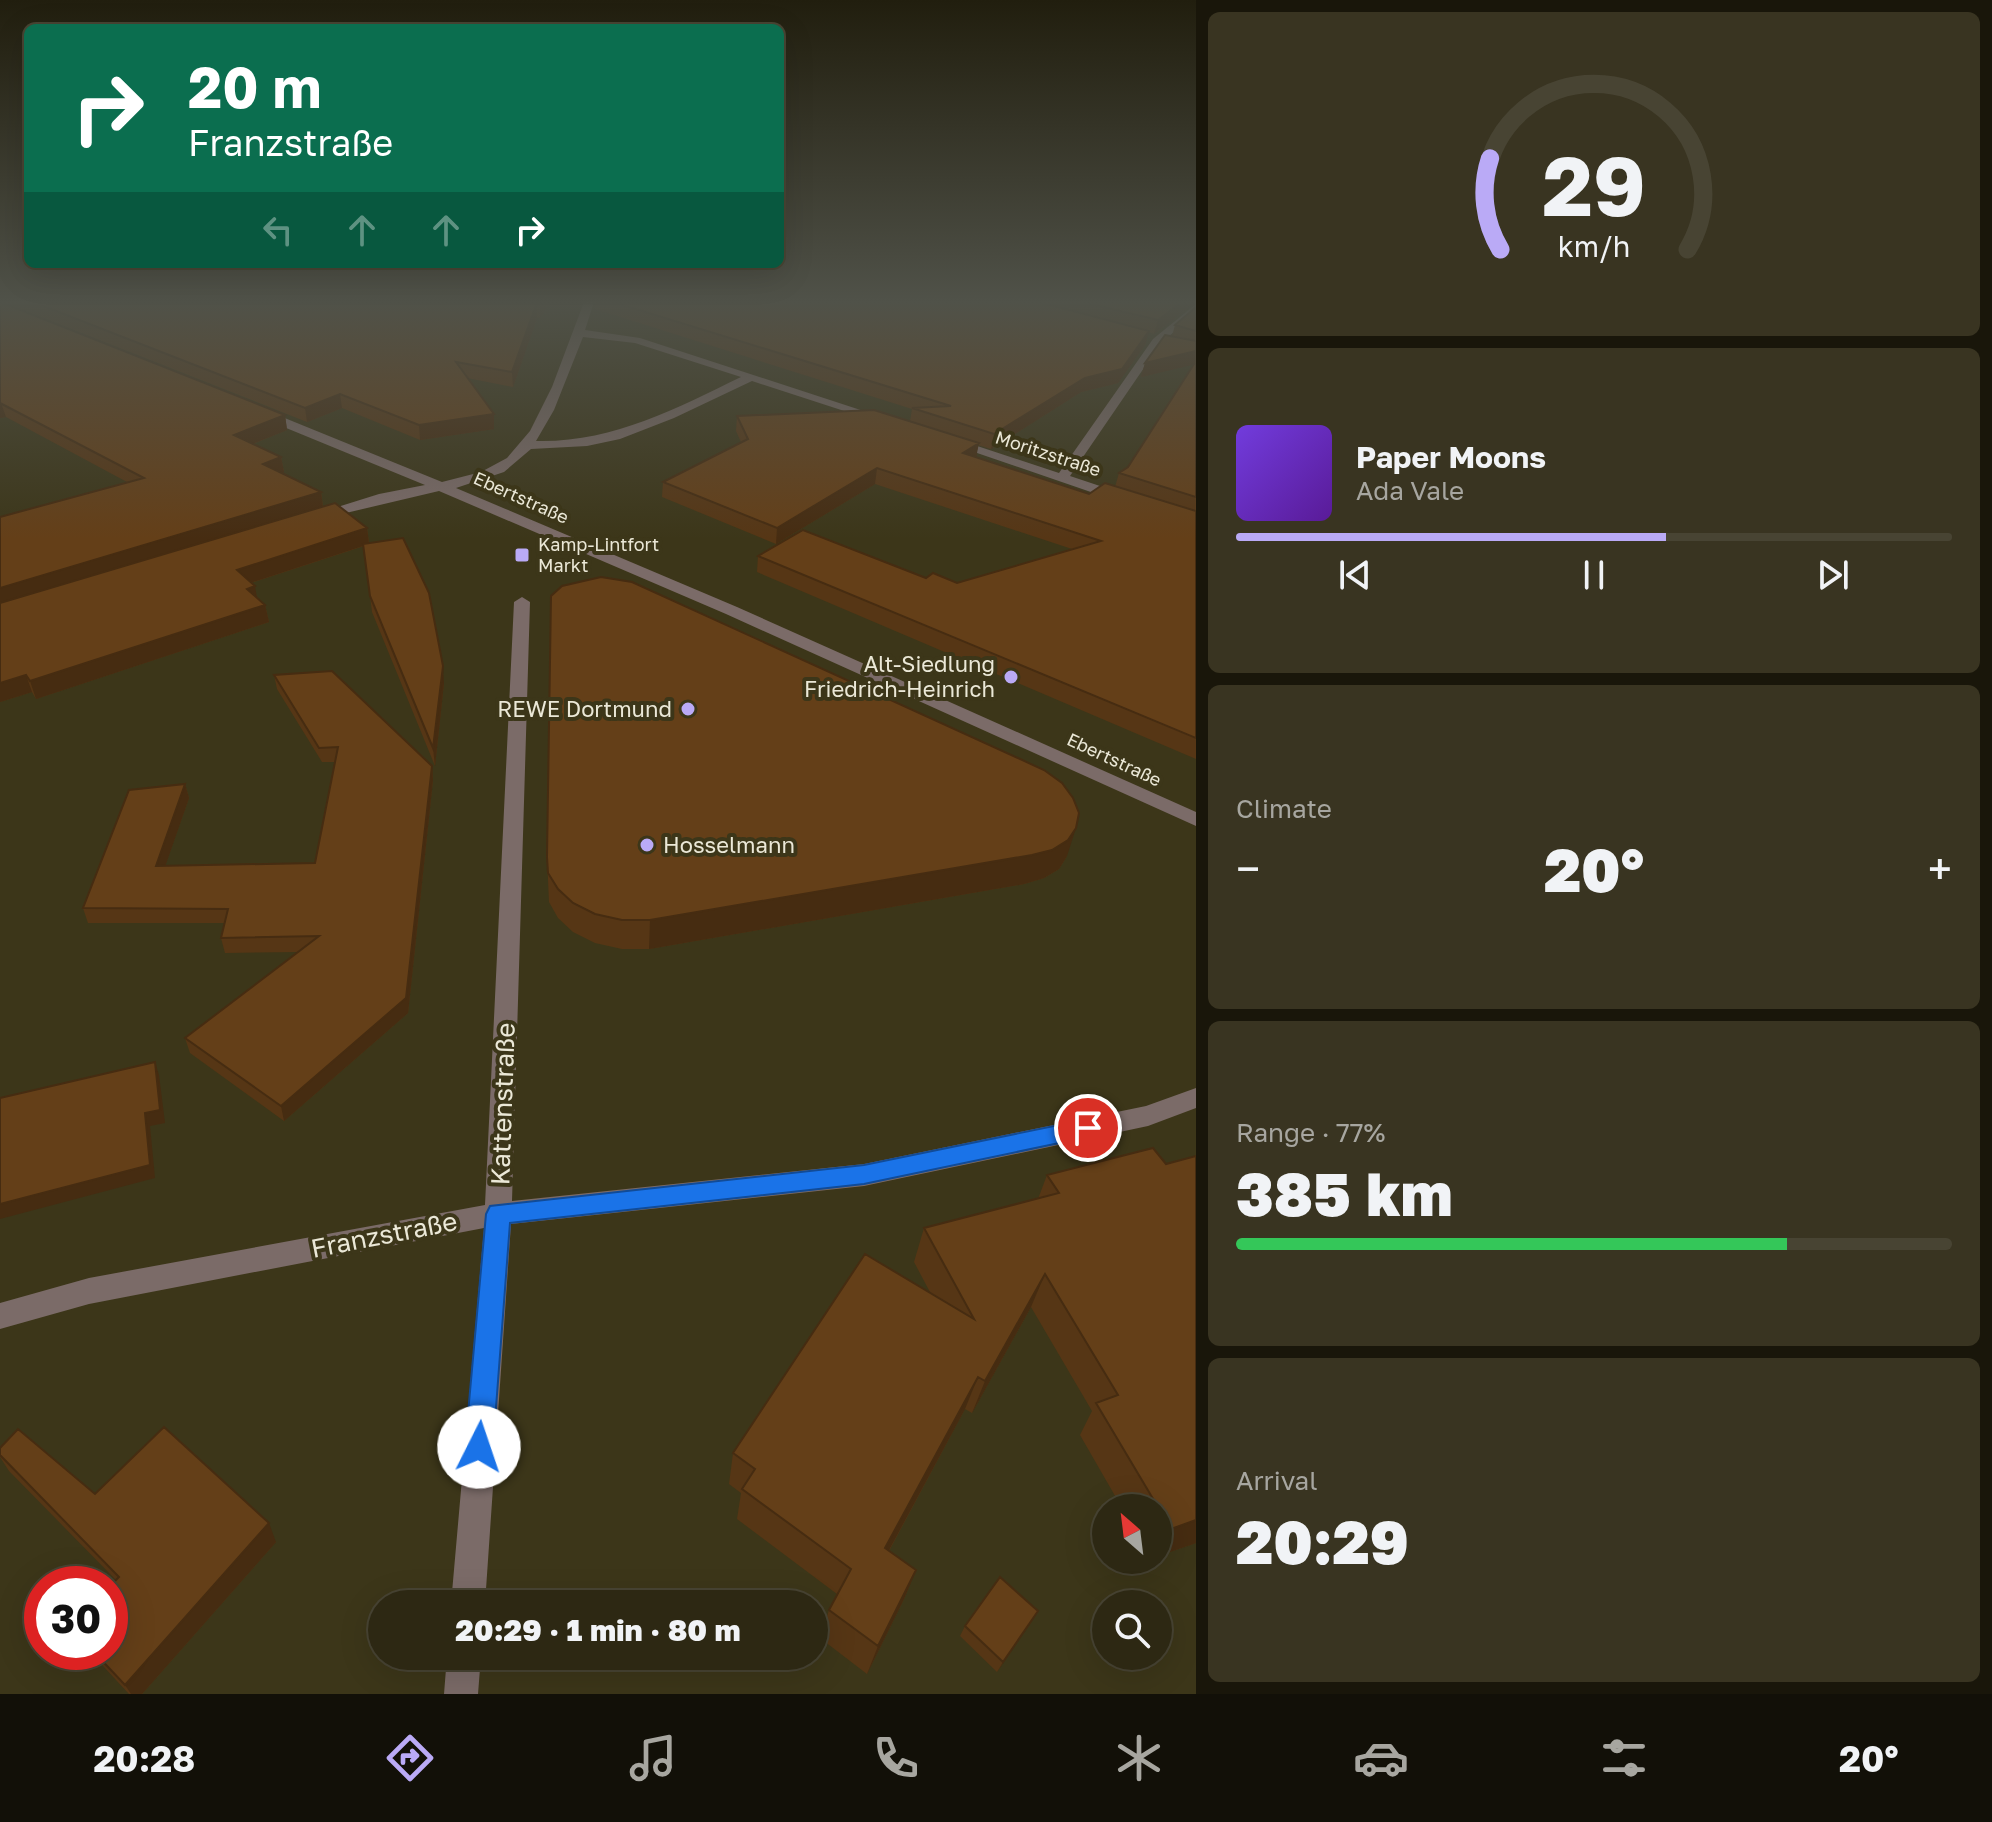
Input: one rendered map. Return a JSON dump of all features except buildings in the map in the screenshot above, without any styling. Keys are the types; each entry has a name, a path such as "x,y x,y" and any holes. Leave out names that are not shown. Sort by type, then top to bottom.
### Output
{"street":[{"path":"296,524 439,484 472,480 512,462 536,434 559,381"},
{"path":"527,445 560,448 623,435 647,427 743,381"},
{"path":"764,381 896,424"},
{"path":"1062,478 1135,381"},
{"name":"Ebertstraße","path":"248,408 439,484 935,700 1196,820"},
{"name":"Moritzstraße","path":"942,439 1136,503"},
{"name":"Kattenstraße","path":"469,1590 498,1214 522,602"},
{"name":"Franzstraße","path":"0,1316 89,1291 498,1214 864,1175 1148,1116 1196,1098"},
{"path":"461,1694 463,1670"}],"place":[{"name":"Kamp-Lintfort Markt","path":"522,555"},
{"name":"Alt-Siedlung Friedrich-Heinrich","path":"1011,677"},
{"name":"REWE Dortmund","path":"688,709"},
{"name":"Hosselmann","path":"647,845"}],"route":[{"path":"479,1447 498,1214 864,1175 1088,1128"}]}
